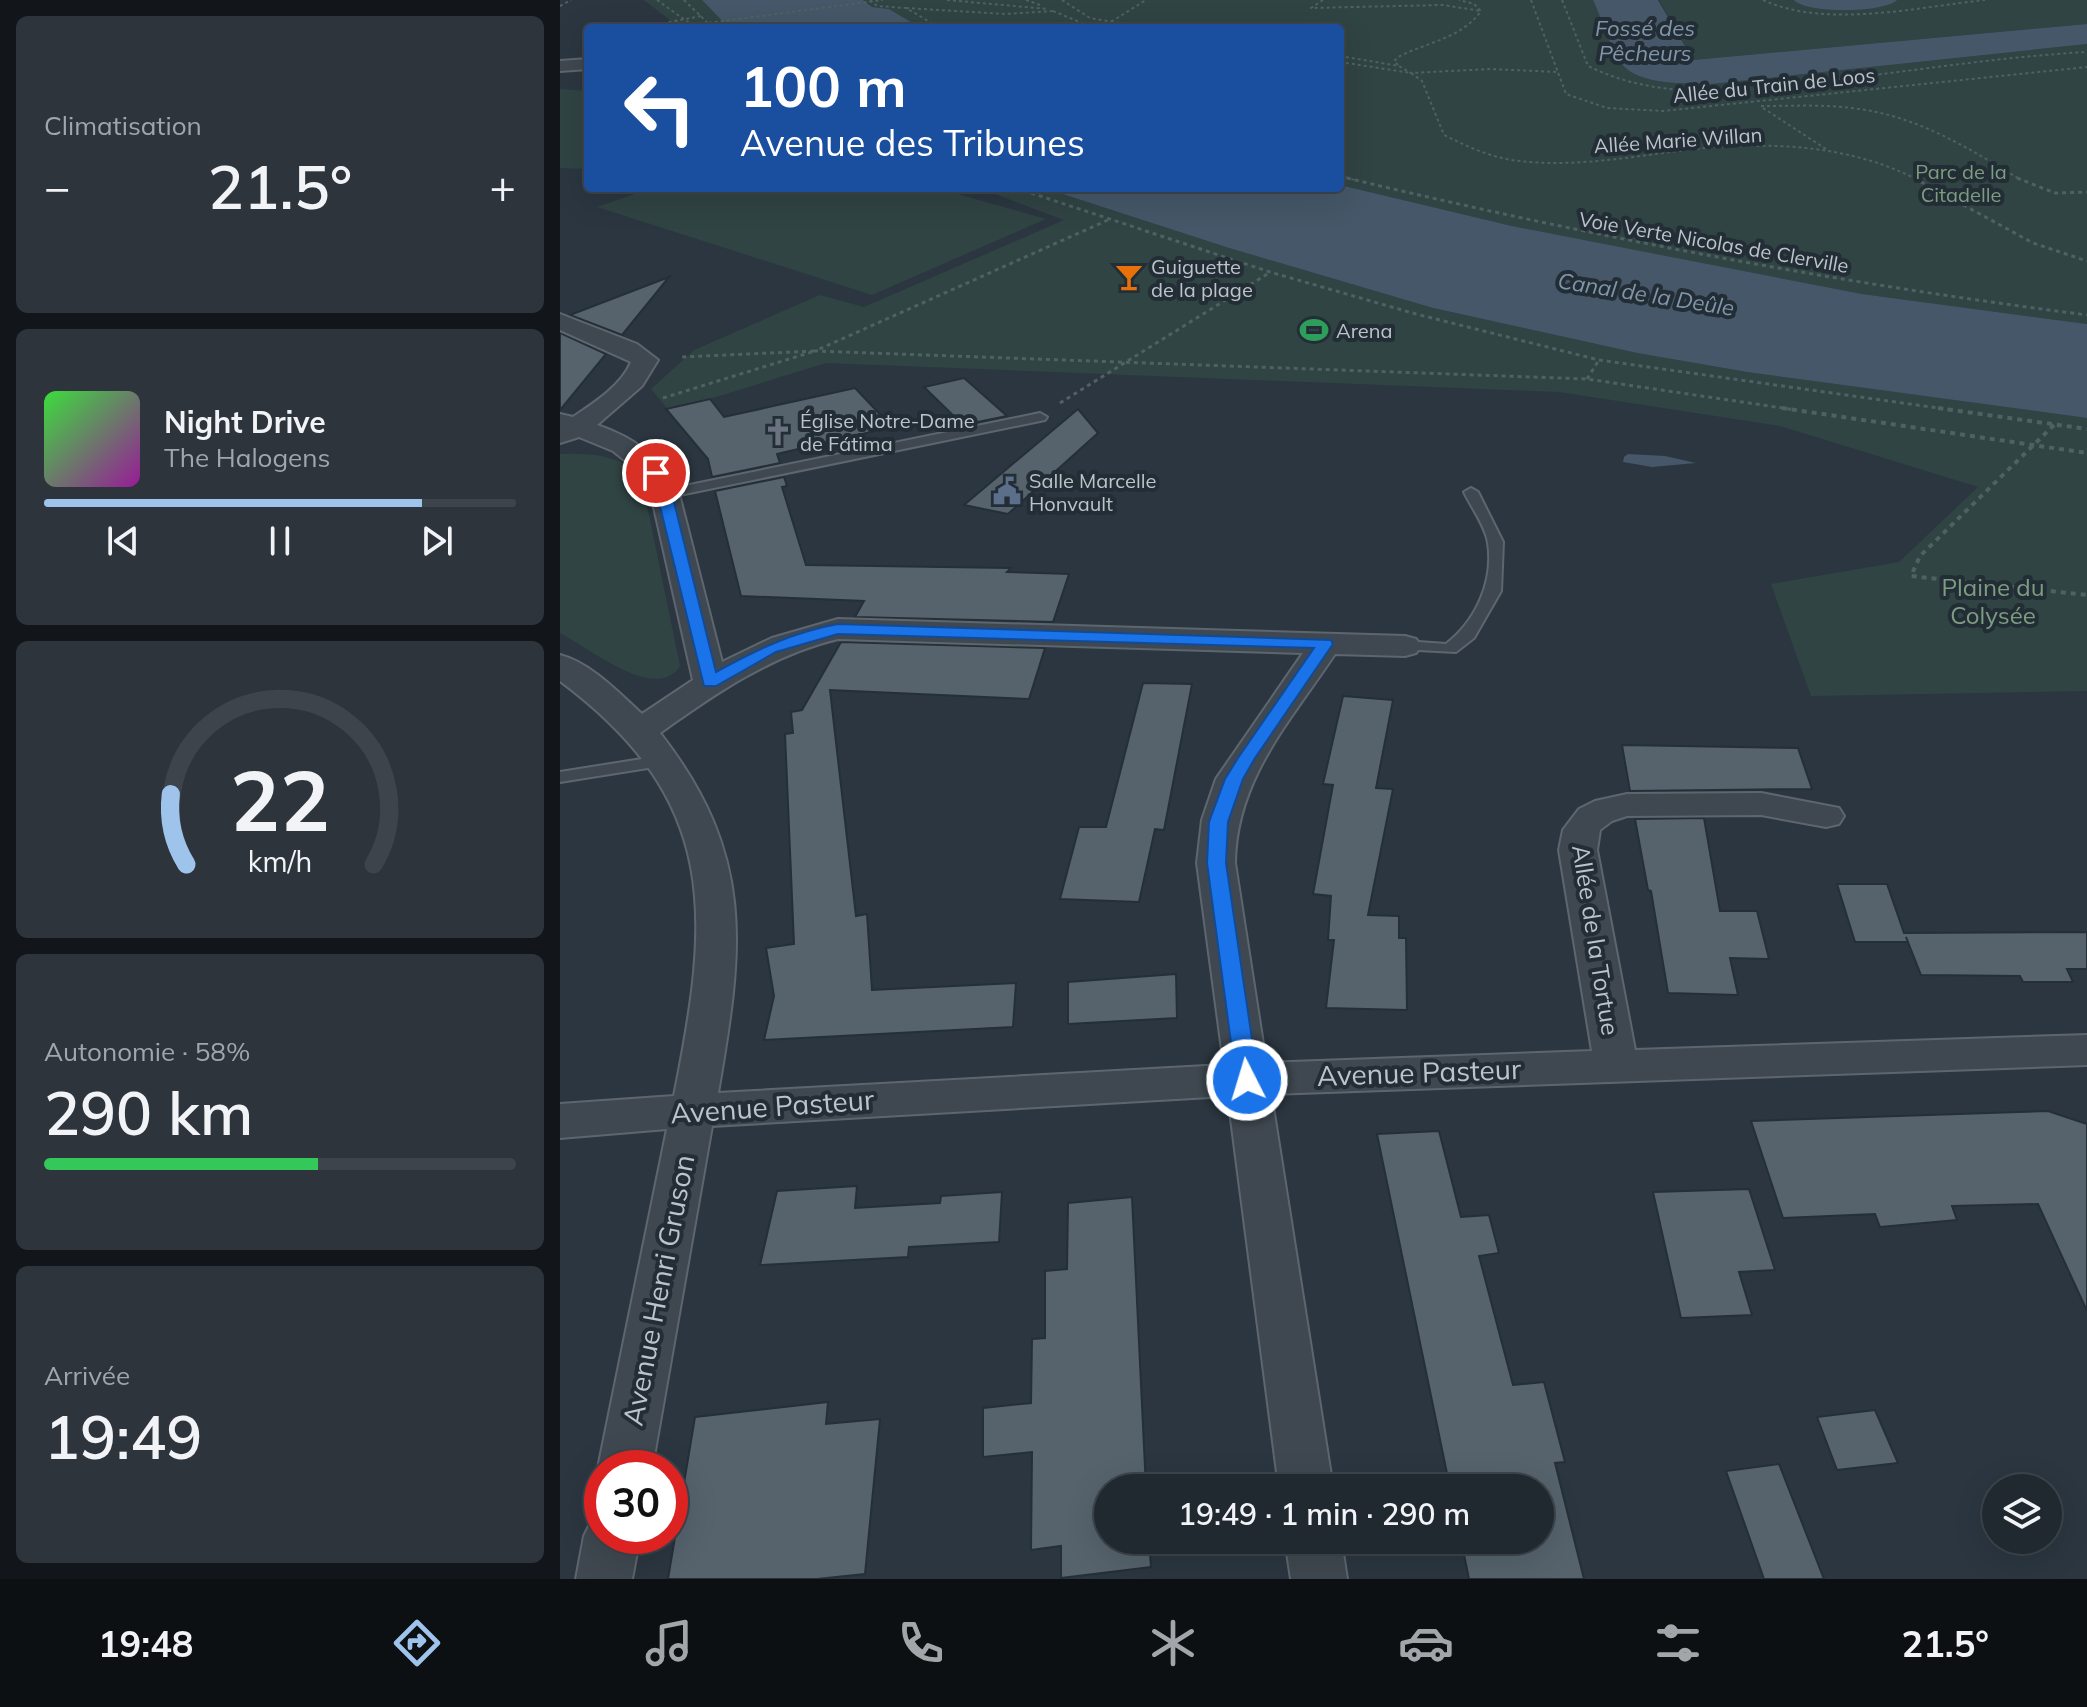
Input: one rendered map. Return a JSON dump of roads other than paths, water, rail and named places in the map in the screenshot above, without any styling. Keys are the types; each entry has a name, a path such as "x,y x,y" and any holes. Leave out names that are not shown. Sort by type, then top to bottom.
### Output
{"street":[{"path":"560,66 584,64"},
{"path":"560,321 628,349 645,360 639,375 573,424"},
{"path":"573,424 619,442 641,457 656,473 665,494 710,682"},
{"path":"641,731 710,682 770,649 815,633 838,629 1405,646"},
{"path":"1304,1474 1216,863 1219,822 1240,769 1325,644"},
{"name":"Avenue Henri Gruson","path":"560,665 615,705 667,760 679,779 700,830 715,884 716,977 700,1078 691,1111 628,1450"},
{"name":"Allée de la Tortue","path":"1616,1065 1578,850 1578,837 1587,821 1610,808 1627,805 1761,804 1826,816"},
{"name":"Avenue Pasteur","path":"560,1121 1247,1080 2087,1050"},
{"path":"604,1579 609,1554"},
{"path":"1315,1554 1319,1579"}],"lane":[{"path":"665,494 1040,417"},
{"path":"1405,646 1450,649 1468,635 1493,591 1496,542 1471,492"},
{"path":"560,777 667,760"}],"water":[{"path":"702,0 863,0 872,7 889,9 914,24 725,24"},
{"name":"Fossé des Pêcheurs","path":"1593,0 1658,0 1693,60 2087,24 2087,44 1711,84 1676,83 1639,76 1621,63"},
{"name":"Canal de la Deûle","path":"1344,186 1512,226 1862,294 2087,324 2087,418 1747,372 1637,353 1433,308 1229,248 1056,192 1344,192"},
{"path":"1628,454 1665,456 1696,463 1652,467 1623,462"}],"waterway":[{"path":"1805,0 1840,4 1886,0"}],"place":[{"name":"Guiguette de la plage","path":"1129,277"},
{"name":"Arena","path":"1314,330"},
{"name":"Église Notre-Dame de Fátima","path":"778,432"},
{"name":"Salle Marcelle Honvault","path":"1007,491"}],"park label":[{"name":"Parc de la Citadelle","path":"1961,182"},
{"name":"Plaine du Colysée","path":"1993,601"}]}
